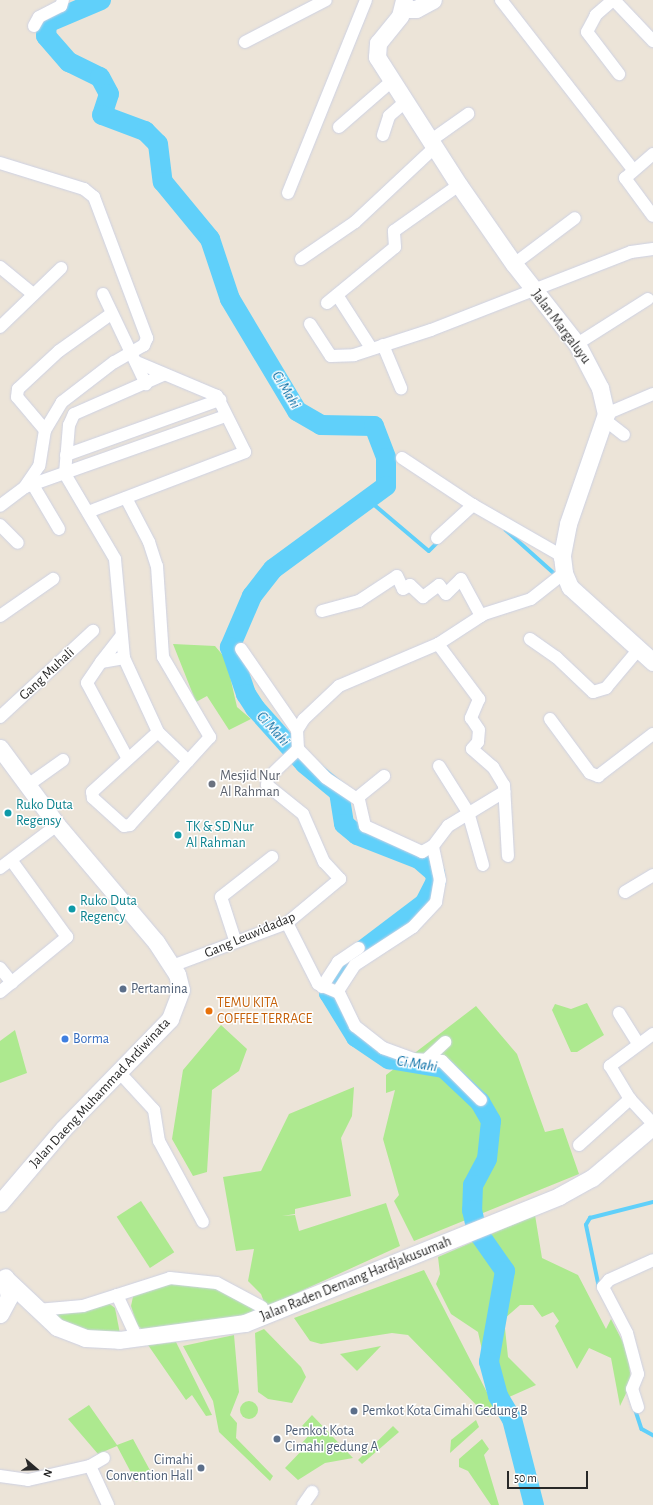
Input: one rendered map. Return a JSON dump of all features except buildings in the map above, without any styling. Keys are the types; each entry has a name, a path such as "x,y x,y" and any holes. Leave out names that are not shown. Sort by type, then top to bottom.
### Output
{"main road":[{"path":"404,5 416,9 433,0"},
{"name":"Jalan Margaluyu","path":"404,5 376,49 404,103 459,185 514,264 577,344 591,367 606,417"},
{"path":"606,417 574,504 562,556 564,574 570,587 653,662"},
{"name":"Jalan Daeng Muhammad Ardiwinata","path":"0,748 57,825 172,966 181,990 176,1008 119,1072 63,1130 0,1203"},
{"name":"Jalan Raden Demang Hardjakusumah","path":"2,1273 37,1310 57,1327 85,1338 137,1338 252,1321 558,1196 592,1178 653,1125"},
{"path":"0,1316 9,1297 2,1273"},
{"path":"0,1316 37,1310"}],"street":[{"path":"34,26 39,17 61,6 63,0"},
{"path":"245,42 326,0"},
{"path":"288,193 366,0"},
{"path":"501,0 632,168"},
{"path":"619,74 587,32 596,15 614,0 653,41"},
{"path":"339,127 392,81"},
{"path":"383,135 389,116 404,103"},
{"path":"301,258 355,222 432,145 468,114"},
{"path":"653,154 632,168 625,178 653,216"},
{"path":"0,163 84,189 94,197 147,338 133,358 62,402 45,430 39,466 29,486"},
{"path":"327,303 395,246 394,231 459,185"},
{"path":"514,264 575,218"},
{"path":"310,324 331,356 354,355 371,348 431,330 631,252 653,249"},
{"path":"0,267 33,294"},
{"path":"0,327 61,268"},
{"path":"103,294 111,314 146,384"},
{"path":"337,295 371,348"},
{"path":"577,344 648,299"},
{"path":"45,430 18,397 18,389 59,351 111,314"},
{"path":"383,345 401,388"},
{"path":"88,512 243,455 245,449 226,416 220,400 210,392 163,376 133,358"},
{"path":"163,376 74,414 69,425 65,474 115,559 124,658 158,732 188,761"},
{"path":"624,435 606,417 653,394"},
{"path":"66,455 220,400"},
{"path":"0,506 29,486 226,416"},
{"path":"402,458 473,505 562,556"},
{"path":"29,486 59,529"},
{"path":"126,498 149,542 157,566 163,657 191,709 210,735 188,761 127,826 92,795 158,732"},
{"path":"437,538 473,505"},
{"path":"0,524 18,543"},
{"path":"297,730 308,713 339,686 438,644 481,616 531,599 564,574"},
{"path":"322,611 359,600 397,576 403,589 410,585 423,597 439,585 446,594 461,579 481,616"},
{"path":"0,616 53,579"},
{"name":"Gang Muhali","path":"0,718 93,631"},
{"path":"121,636 87,679 89,690 128,759"},
{"path":"530,639 556,657 593,692 606,688 638,650"},
{"path":"438,644 480,699 471,718 479,730 478,742 472,749 498,773 504,792 508,856"},
{"path":"241,649 297,730 298,749 326,778 357,798 365,826 422,852 433,846 448,826 468,812 504,792"},
{"path":"100,662 124,658"},
{"path":"550,719 590,773 598,776 653,734"},
{"name":"Gang Leuwidadap","path":"172,966 235,940 287,923 340,879 321,857 303,814 267,785 268,778 298,749"},
{"path":"28,785 62,760"},
{"path":"439,766 468,812 483,865"},
{"path":"357,798 384,776"},
{"path":"0,868 57,825"},
{"path":"330,989 355,966 413,928 436,902 440,880 433,846"},
{"path":"235,940 221,898 272,857"},
{"path":"0,992 67,936 11,860"},
{"path":"625,892 653,875"},
{"path":"287,923 355,1026 377,1046 413,1059 442,1061 481,1100"},
{"path":"330,989 338,962 359,948"},
{"path":"0,968 12,983"},
{"path":"618,1013 638,1044"},
{"path":"653,1034 610,1066 630,1099 653,1125"},
{"path":"427,1059 445,1042"},
{"path":"119,1072 154,1110 159,1141 203,1222"},
{"path":"579,1145 630,1099"},
{"path":"638,1407 632,1388 638,1374 627,1333 603,1287 609,1280 653,1260"},
{"path":"37,1310 83,1306 117,1295 150,1281 199,1279 232,1288 262,1306"},
{"path":"117,1295 137,1338"},
{"path":"0,1476 28,1480 90,1466 104,1458"},
{"path":"90,1466 108,1505"},
{"path":"303,1505 312,1492"}],"green space":[{"path":"173,644 215,646 226,659 237,707 251,719 229,730 207,696 196,702"},
{"path":"587,1003 604,1035 577,1052 571,1052 552,1010 555,1004 571,1009"},
{"path":"476,1006 517,1054 545,1132 563,1128 579,1174 414,1241 394,1201 399,1195 383,1139 395,1090 386,1093 386,1075"},
{"path":"221,1025 247,1049 239,1071 212,1090 207,1172 193,1176 172,1139 183,1070"},
{"path":"15,1030 27,1073 0,1083 0,1041"},
{"path":"354,1087 352,1116 341,1138 351,1196 295,1209 295,1214 282,1216 295,1215 299,1231 386,1203 400,1246 266,1307 261,1294 248,1281 254,1249 236,1251 223,1177 261,1171 289,1114"},
{"path":"141,1201 174,1252 150,1268 117,1217"},
{"path":"535,1215 542,1258 578,1275 606,1329 611,1319 628,1352 631,1383 620,1406 611,1358 589,1348 577,1369 555,1326 559,1321 553,1312 542,1317 533,1305 520,1305 504,1319 508,1357 536,1385 507,1398 486,1368 478,1332 451,1314 436,1284 440,1274 438,1257"},
{"path":"424,1270 495,1408 488,1417 408,1335 392,1333 321,1344 310,1341 294,1318"},
{"path":"170,1281 210,1284 261,1309 235,1319 144,1331 137,1325 131,1306 134,1292"},
{"path":"107,1302 115,1308 121,1339 51,1323 58,1312"},
{"path":"264,1329 301,1367 306,1377 292,1403 268,1399 258,1392 255,1333"},
{"path":"234,1335 239,1392 230,1415 237,1423 236,1438 273,1476 270,1481 219,1432 213,1401 183,1346"},
{"path":"176,1342 212,1415 206,1416 192,1395 186,1400 148,1345"},
{"path":"381,1346 357,1371 340,1354"},
{"path":"245,1401 253,1401 258,1406 256,1417 253,1419 245,1419 240,1414 240,1406"},
{"path":"89,1405 117,1445 133,1439 152,1474 136,1482 117,1446 98,1454 68,1419"},
{"path":"312,1415 353,1458 325,1463 298,1480 285,1468 305,1447 302,1443 310,1434 302,1426"},
{"path":"476,1420 479,1427 450,1453 451,1440"},
{"path":"393,1426 399,1432 362,1464 358,1460"},
{"path":"482,1439 489,1449 484,1455 499,1505 491,1505 468,1471 459,1467 459,1459"}],"waterway":[{"name":"Ci Mahi","path":"101,0 47,23 46,36 69,62 100,77 109,94 102,115 145,131 158,144 163,182 210,239 230,299 297,411 321,425 374,426 386,458 386,486 273,569 252,596 230,647 246,694 255,708 305,764 339,792 344,824 357,835 419,859 435,873 436,881 425,903 339,968 329,993 356,1037 389,1059 444,1068 480,1102 491,1121 487,1159 473,1185 472,1210 477,1231 505,1271 489,1362 498,1396 512,1419 534,1505"},
{"path":"370,501 429,551 439,541"},
{"path":"506,530 556,575"},
{"path":"599,1288 586,1225 590,1218 653,1202"},
{"path":"635,1408 642,1429 653,1435"}],"place":[{"name":"Mesjid Nur Al Rahman","path":"212,784"},
{"name":"Ruko Duta Regensy","path":"8,813"},
{"name":"TK & SD Nur Al Rahman","path":"178,835"},
{"name":"Ruko Duta Regency","path":"72,909"},
{"name":"Pertamina","path":"123,989"},
{"name":"TEMU KITA COFFEE TERRACE","path":"209,1011"},
{"name":"Borma","path":"65,1039"},
{"name":"Pemkot Kota Cimahi Gedung B","path":"354,1411"},
{"name":"Pemkot Kota Cimahi gedung A","path":"277,1439"},
{"name":"Cimahi Convention Hall","path":"201,1468"}]}
